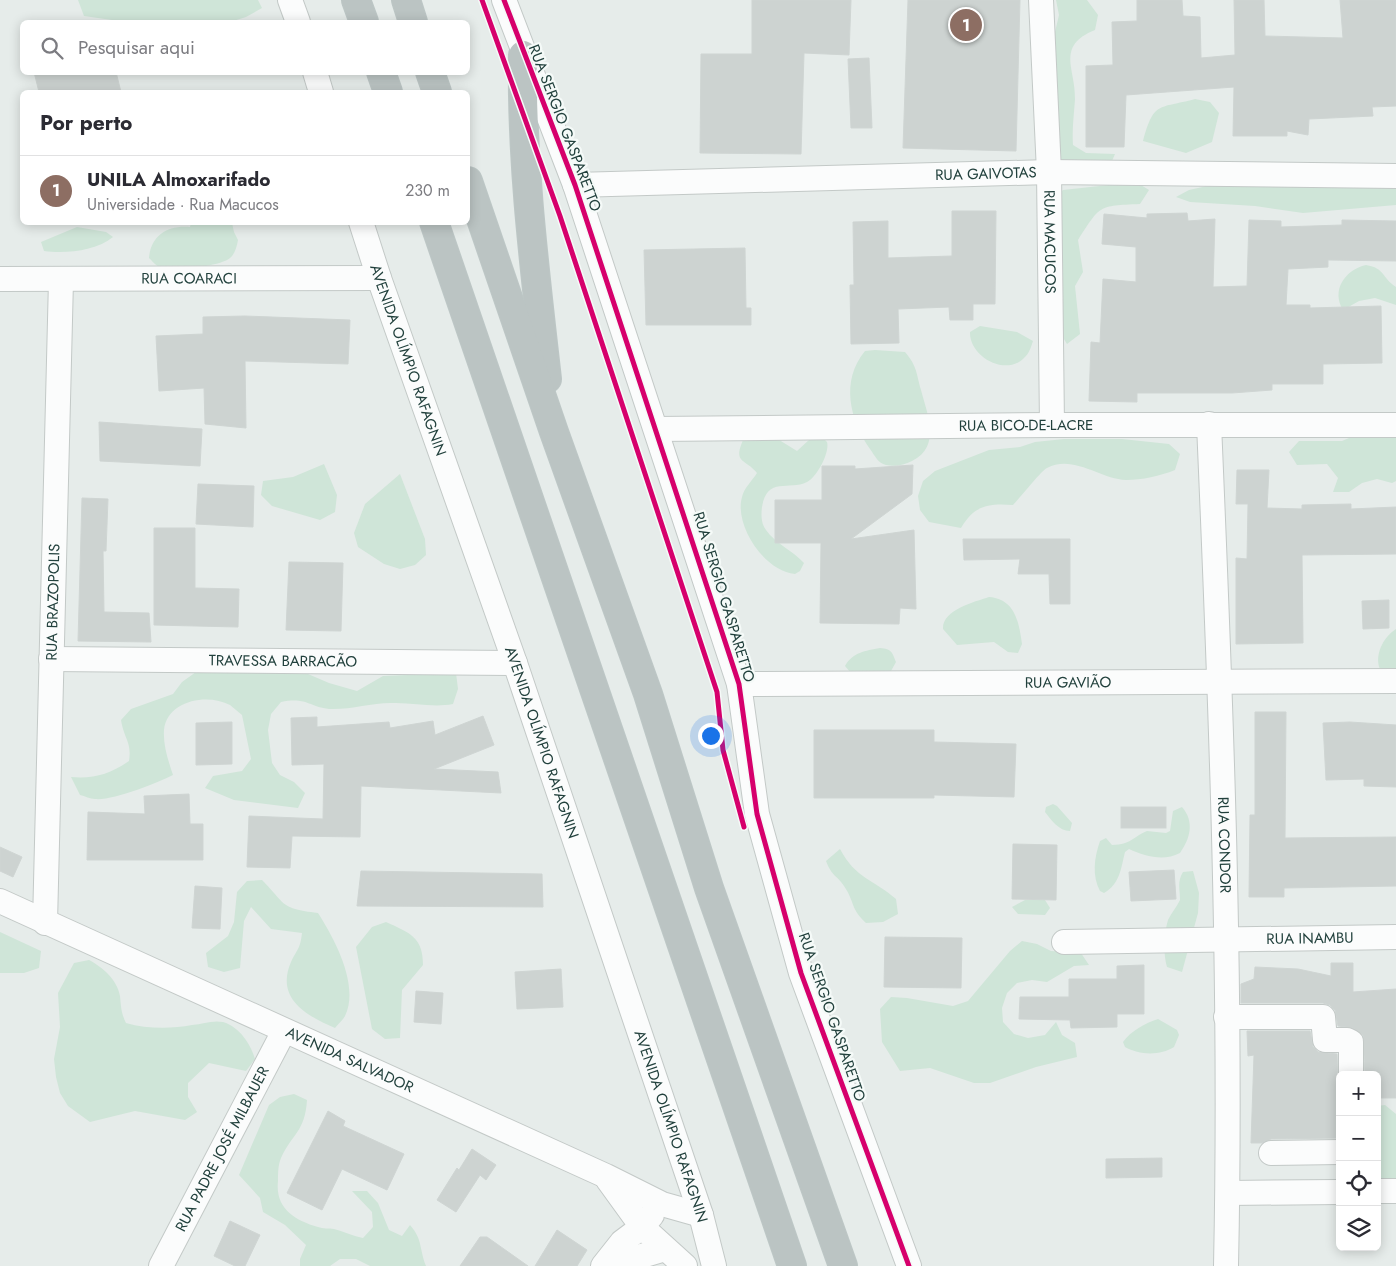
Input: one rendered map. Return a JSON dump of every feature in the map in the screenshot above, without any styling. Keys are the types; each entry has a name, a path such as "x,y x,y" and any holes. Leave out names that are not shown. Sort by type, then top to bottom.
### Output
{"highway":[{"path":"356,0 363,20"},
{"path":"406,0 412,20"},
{"path":"524,54 522,118 538,297 554,432"},
{"path":"382,75 387,90"},
{"path":"431,75 436,90"},
{"path":"470,187 554,432 648,694 709,888 843,1266"},
{"path":"435,225 792,1266"}],"street":[{"path":"290,0 297,20"},
{"name":"RUA SERGIO GASPARETTO","path":"504,0 575,185 739,684 757,814 801,974 909,1266"},
{"name":"RUA MACUCOS","path":"1041,0 1049,172 1052,425"},
{"path":"315,75 320,90"},
{"name":"RUA GAIVOTAS","path":"575,185 1049,172 1396,176"},
{"name":"AVENIDA OLÍMPIO RAFAGNIN","path":"363,225 379,278 515,663 701,1215 714,1266"},
{"name":"RUA COARACI","path":"0,279 379,278"},
{"name":"RUA BRAZOPOLIS","path":"45,923 61,280"},
{"name":"RUA BICO-DE-LACRE","path":"656,429 1209,424 1396,425"},
{"name":"RUA CONDOR","path":"1209,424 1220,683 1228,1194 1226,1266"},
{"name":"TRAVESSA BARRACÃO","path":"51,659 515,663"},
{"name":"RUA GAVIÃO","path":"739,684 1396,681"},
{"name":"AVENIDA SALVADOR","path":"0,901 606,1176 662,1204 701,1215"},
{"name":"RUA INAMBU","path":"1064,942 1225,938 1396,937"},
{"path":"1226,1017 1323,1017 1325,1040 1347,1040 1351,1042 1351,1071"},
{"name":"RUA PADRE JOSÉ MILBAUER","path":"161,1266 284,1031"},
{"path":"1272,1153 1336,1152"},
{"path":"606,1176 642,1227 685,1266"},
{"path":"1381,1191 1396,1191"},
{"path":"1228,1194 1336,1192"},
{"path":"603,1266 622,1242 642,1227 662,1204"},
{"path":"608,1266 665,1249"}],"green space":[{"path":"78,0 258,0 262,8 236,20 112,20 84,16"},
{"path":"1056,0 1087,0 1098,15 1095,30 1083,36 1075,43 1071,51 1070,59 1075,88 1073,145 1086,153 1115,154 1109,168 1063,162 1055,149 1052,45 1059,15"},
{"path":"1195,99 1210,102 1219,113 1212,142 1186,153 1143,141 1151,119 1159,109"},
{"path":"1136,182 1149,190 1140,204 1108,207 1102,210 1091,220 1078,240 1083,272 1075,286 1080,334 1067,344 1059,331 1053,200 1063,190"},
{"path":"1216,184 1396,186 1396,205 1303,213 1255,206 1190,202 1176,197 1189,190"},
{"path":"190,225 232,225 238,240 232,256 225,261 209,266 188,269 160,268 149,258 153,243 162,233 175,228 190,227"},
{"path":"77,227 106,232 113,237 98,246 80,250 44,251 41,242"},
{"path":"1366,265 1377,268 1396,287 1396,305 1375,298 1359,301 1343,310 1339,295 1339,288 1342,282 1352,271"},
{"path":"980,326 1017,332 1033,341 1029,352 1016,363 1007,365 990,361 975,349 971,341 970,332"},
{"path":"865,351 905,352 916,370 929,419 930,438 927,447 921,455 903,465 889,466 879,461 863,438 853,413 850,388 852,375"},
{"path":"1356,435 1396,437 1396,481 1392,483 1377,479 1362,483 1349,492 1333,492 1338,478 1327,464 1297,465 1289,452 1299,441 1342,441"},
{"path":"744,438 776,438 797,451 810,439 824,439 827,442 825,458 819,470 811,479 800,484 774,488 765,497 762,507 764,528 774,539 804,563 800,571 795,574 783,571 762,556 747,533 741,508 742,497 757,473 741,460 739,452"},
{"path":"1064,439 1122,439 1169,444 1180,454 1175,470 1132,480 1116,479 1077,465 1057,464 1044,470 1013,505 996,505 982,508 971,515 961,528 929,522 920,510 918,496 923,481 935,471 989,450 1020,447 1035,442"},
{"path":"324,464 337,495 335,512 320,520 272,506 261,495 263,481 293,477"},
{"path":"400,474 425,539 426,555 415,565 400,569 384,564 358,547 354,533 365,504"},
{"path":"989,597 1005,602 1014,613 1022,644 1018,653 1008,652 994,642 957,645 943,629 944,622 953,612 968,604"},
{"path":"1396,629 1396,686 1381,671 1378,660 1383,642"},
{"path":"880,648 889,650 894,656 896,662 891,671 851,673 845,666 856,655 864,651"},
{"path":"227,664 301,671 329,683 357,691 383,676 456,673 458,689 453,704 445,705 391,703 329,709 302,701 281,702 271,714 268,730 272,763 280,775 294,782 305,793 298,808 234,800 205,788 213,776 242,771 251,759 242,715 230,705 221,701 211,700 200,700 180,706 172,712 167,720 164,730 164,741 173,775 146,787 103,799 91,799 80,795 71,777 102,775 129,761 129,745 121,720 131,709 173,694 182,682 196,672"},
{"path":"1053,804 1072,823 1070,831 1059,827 1045,812 1046,807"},
{"path":"1182,807 1189,819 1190,830 1180,853 1161,858 1148,856 1129,849 1125,852 1117,880 1104,893 1100,891 1097,885 1095,867 1100,841 1106,838 1112,845 1128,842 1147,831 1166,833 1170,831 1173,811"},
{"path":"840,849 852,867 896,899 898,914 883,922 866,923 861,918 841,882 832,873 826,861"},
{"path":"1193,871 1199,893 1198,913 1182,972 1167,967 1165,937 1168,920 1180,900 1179,885 1181,876 1183,872"},
{"path":"262,880 280,900 290,907 318,913 338,948 347,976 349,1004 345,1016 335,1028 305,1012 296,1004 287,986 287,975 299,946 302,933 271,929 251,907 244,921 240,968 224,972 208,967 206,953 228,936 234,922 237,892 247,881"},
{"path":"1025,900 1045,900 1050,908 1045,915 1018,914 1012,907"},
{"path":"386,922 414,937 421,948 423,965 402,990 400,1038 385,1039 372,1029 356,947 372,927"},
{"path":"0,932 41,951 39,968 24,973 0,973"},
{"path":"1022,941 1037,944 1051,951 1081,953 1089,965 1074,966 1047,982 1032,980 1017,983 1007,993 1002,1008 1003,1022 1014,1034 1028,1038 1045,1035 1056,1022 1062,1035 1075,1043 1077,1057 1036,1067 990,1083 974,1083 930,1068 900,1071 882,1042 880,1009 891,997 953,1006 968,1001 1010,951"},
{"path":"89,960 104,970 116,984 126,1023 167,1028 223,1022 240,1032 251,1048 255,1059 246,1071 209,1063 188,1083 188,1097 197,1112 185,1120 135,1111 90,1122 68,1106 60,1093 54,1059 60,1027 58,993 74,963"},
{"path":"1158,1019 1177,1030 1179,1035 1174,1047 1162,1052 1143,1053 1125,1047 1123,1042 1130,1034 1143,1025"},
{"path":"294,1094 307,1100 306,1111 301,1126 285,1150 279,1164 278,1190 283,1206 301,1221 363,1238 373,1227 372,1212 352,1191 367,1191 378,1203 389,1230 402,1236 410,1225 414,1230 419,1240 426,1266 370,1266 356,1259 340,1259 330,1266 300,1266 300,1259 306,1245 285,1225 263,1212 260,1198 239,1175 269,1105 280,1097"},
{"path":"1385,1105 1396,1114 1396,1181 1381,1182 1381,1106"}],"building":[{"path":"752,0 851,0 849,55 804,53 801,154 700,153 701,54 752,54"},
{"path":"908,0 1020,0 1016,151 903,148"},
{"path":"1137,0 1182,0 1183,16 1200,17 1201,58 1235,55 1234,0 1264,0 1265,36 1343,38 1340,0 1396,0 1396,106 1372,107 1373,116 1309,119 1308,135 1287,131 1287,136 1233,136 1234,87 1126,95 1124,147 1086,147 1086,66 1113,65 1112,22 1137,21"},
{"path":"869,58 872,128 851,128 848,59"},
{"path":"35,75 117,75 120,90 38,90"},
{"path":"952,211 996,211 995,304 973,304 973,320 950,320 949,307 898,309 899,343 851,344 850,285 854,285 853,222 888,221 888,258 952,256"},
{"path":"1187,213 1188,221 1215,219 1213,287 1247,286 1249,220 1281,221 1281,227 1342,225 1342,220 1396,221 1396,261 1328,260 1328,267 1288,269 1286,305 1310,305 1310,308 1381,306 1382,363 1323,364 1323,384 1272,384 1272,390 1232,393 1137,393 1137,402 1089,401 1091,342 1100,343 1103,279 1136,282 1136,247 1102,244 1104,214 1147,218 1147,214"},
{"path":"745,248 746,308 751,308 751,325 646,325 644,250"},
{"path":"245,316 350,320 348,364 245,361 246,428 205,424 204,388 159,391 156,336 203,334 203,317"},
{"path":"99,422 202,429 200,466 100,461"},
{"path":"913,465 912,494 851,539 914,530 916,609 900,608 899,624 820,623 821,543 775,543 775,500 822,500 822,466 855,466 855,469"},
{"path":"1237,470 1269,470 1267,508 1302,509 1302,505 1351,504 1351,509 1396,507 1396,554 1302,555 1303,643 1236,644 1236,558 1247,559 1248,504 1236,504"},
{"path":"198,484 254,486 253,527 196,524"},
{"path":"82,498 108,499 106,551 103,551 104,612 149,613 151,642 78,641"},
{"path":"154,528 195,528 195,588 239,589 238,627 154,625"},
{"path":"963,539 1070,539 1070,604 1050,604 1049,574 1018,574 1020,559 964,560"},
{"path":"289,562 343,563 341,631 286,630"},
{"path":"1389,600 1389,628 1363,629 1362,601"},
{"path":"1255,712 1286,712 1285,838 1396,837 1396,886 1284,888 1284,897 1249,897 1250,815 1255,815"},
{"path":"483,716 494,745 434,769 498,772 501,793 361,786 360,837 292,836 290,868 247,867 249,816 323,819 324,764 292,765 291,718 317,717 317,727 389,722 390,728 433,721 435,735"},
{"path":"232,722 232,764 196,765 196,723"},
{"path":"1350,722 1396,725 1396,787 1364,786 1364,779 1326,780 1323,723"},
{"path":"814,730 934,730 934,742 1016,744 1014,797 934,795 934,798 814,798"},
{"path":"189,794 190,824 203,824 203,860 87,860 88,812 145,814 144,796"},
{"path":"1121,807 1166,807 1166,828 1121,828"},
{"path":"1013,844 1057,845 1056,900 1012,899"},
{"path":"0,847 22,857 13,877 0,871"},
{"path":"1174,870 1176,899 1131,901 1129,872"},
{"path":"361,871 542,874 543,907 357,906"},
{"path":"195,886 222,888 220,929 192,928"},
{"path":"885,937 962,938 961,988 884,987"},
{"path":"1331,963 1353,963 1353,992 1396,989 1396,1098 1381,1098 1381,1071 1365,1071 1363,1035 1353,1028 1338,1026 1335,1010 1330,1005 1323,1003 1241,1003 1241,984 1254,979 1255,967 1298,969 1331,976"},
{"path":"1144,965 1144,1014 1117,1014 1117,1027 1071,1028 1070,1020 1019,1019 1020,997 1069,997 1069,979 1117,979 1117,966"},
{"path":"561,969 563,1007 517,1009 515,972"},
{"path":"416,991 443,993 441,1024 414,1022"},
{"path":"1247,1031 1310,1031 1313,1047 1318,1052 1337,1054 1336,1138 1271,1139 1262,1143 1251,1143 1254,1055 1248,1056"},
{"path":"328,1111 345,1121 343,1126 404,1154 387,1190 342,1169 322,1210 287,1193"},
{"path":"472,1149 496,1165 486,1180 480,1175 456,1212 437,1200 457,1168 459,1170"},
{"path":"1162,1158 1162,1177 1106,1178 1106,1159"},
{"path":"230,1221 260,1235 245,1266 235,1266 214,1256"},
{"path":"557,1230 587,1250 577,1266 535,1266"},
{"path":"480,1237 487,1237 528,1266 460,1266"}],"cycle path":[{"path":"482,0 560,216 717,692 723,750 744,827"},
{"path":"504,0 575,185 739,684 757,814 801,973 909,1266"}],"place":[{"name":"UNILA Almoxarifado","path":"966,25"}]}
